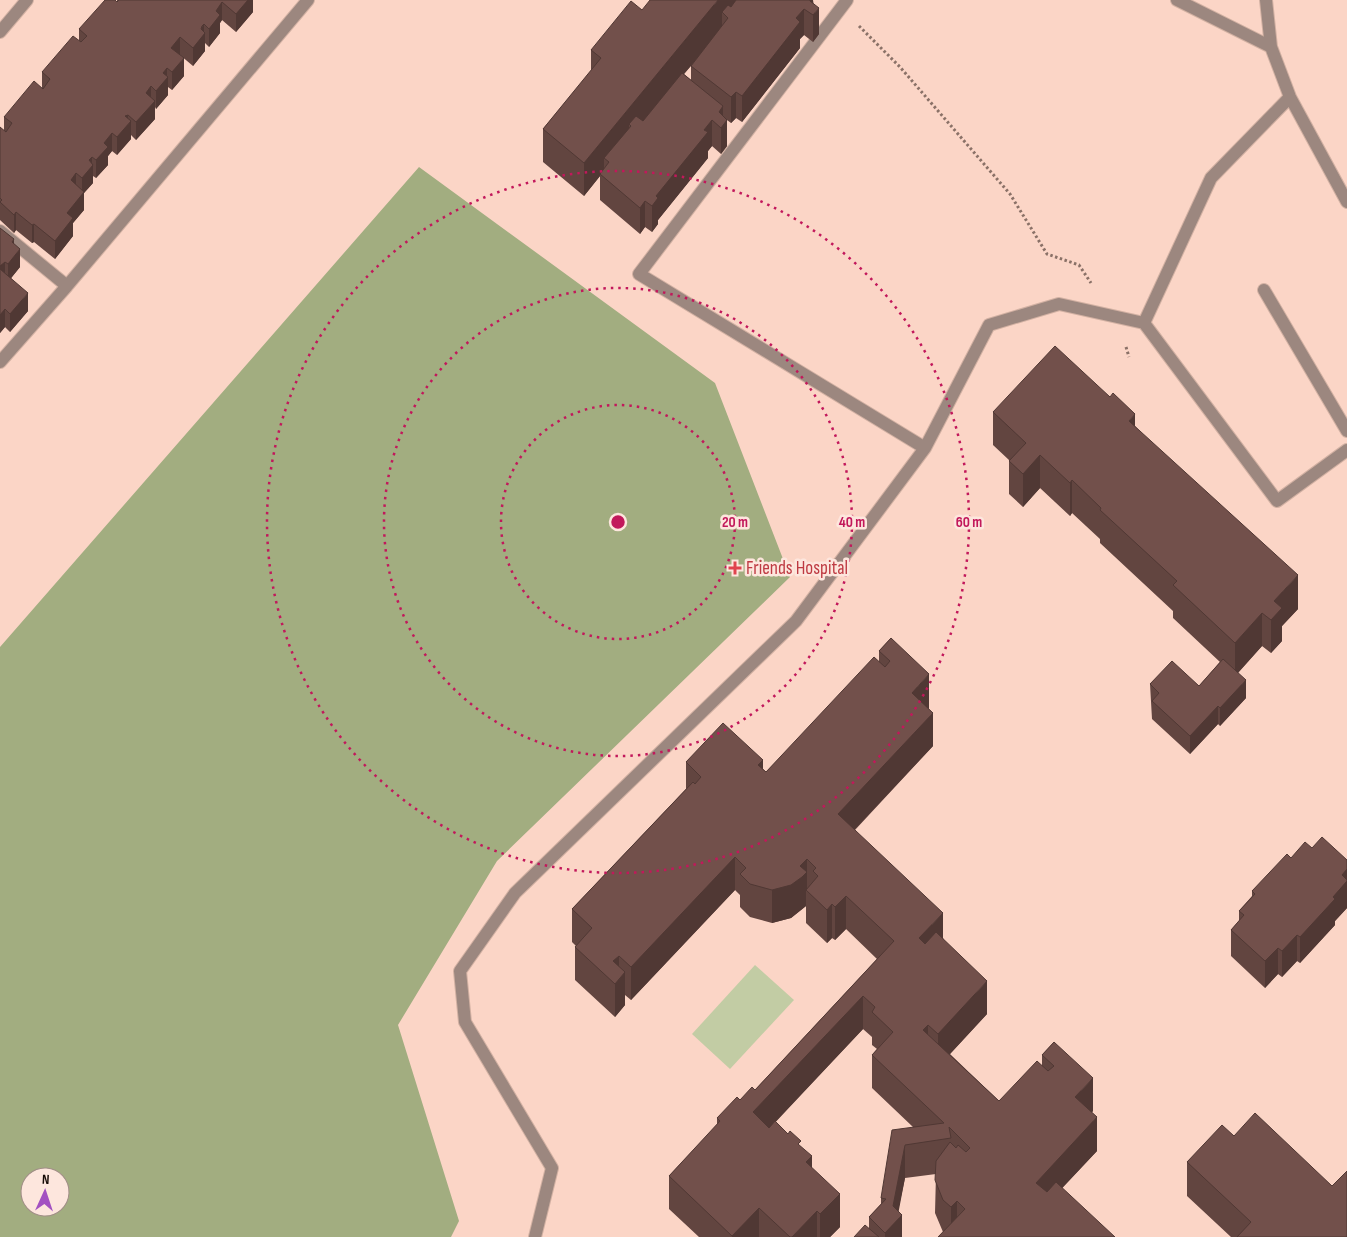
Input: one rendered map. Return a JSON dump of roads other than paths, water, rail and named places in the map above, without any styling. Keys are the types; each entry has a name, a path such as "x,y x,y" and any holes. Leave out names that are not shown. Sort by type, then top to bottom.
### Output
{"street":[{"path":"0,32 27,0"},
{"path":"0,362 67,286 308,0"},
{"path":"1177,0 1271,47"},
{"path":"1266,0 1271,47 1290,96 1347,202"},
{"path":"844,4 640,274 925,448"},
{"path":"1144,323 1211,178 1290,96"},
{"path":"0,231 67,286"},
{"path":"1264,290 1347,431"},
{"path":"535,1237 552,1168 465,1022 460,971 515,893 796,621 925,448 989,325 1059,304 1144,323 1277,501 1347,450"}],"place":[{"name":"Friends Hospital","path":"735,568"}]}
